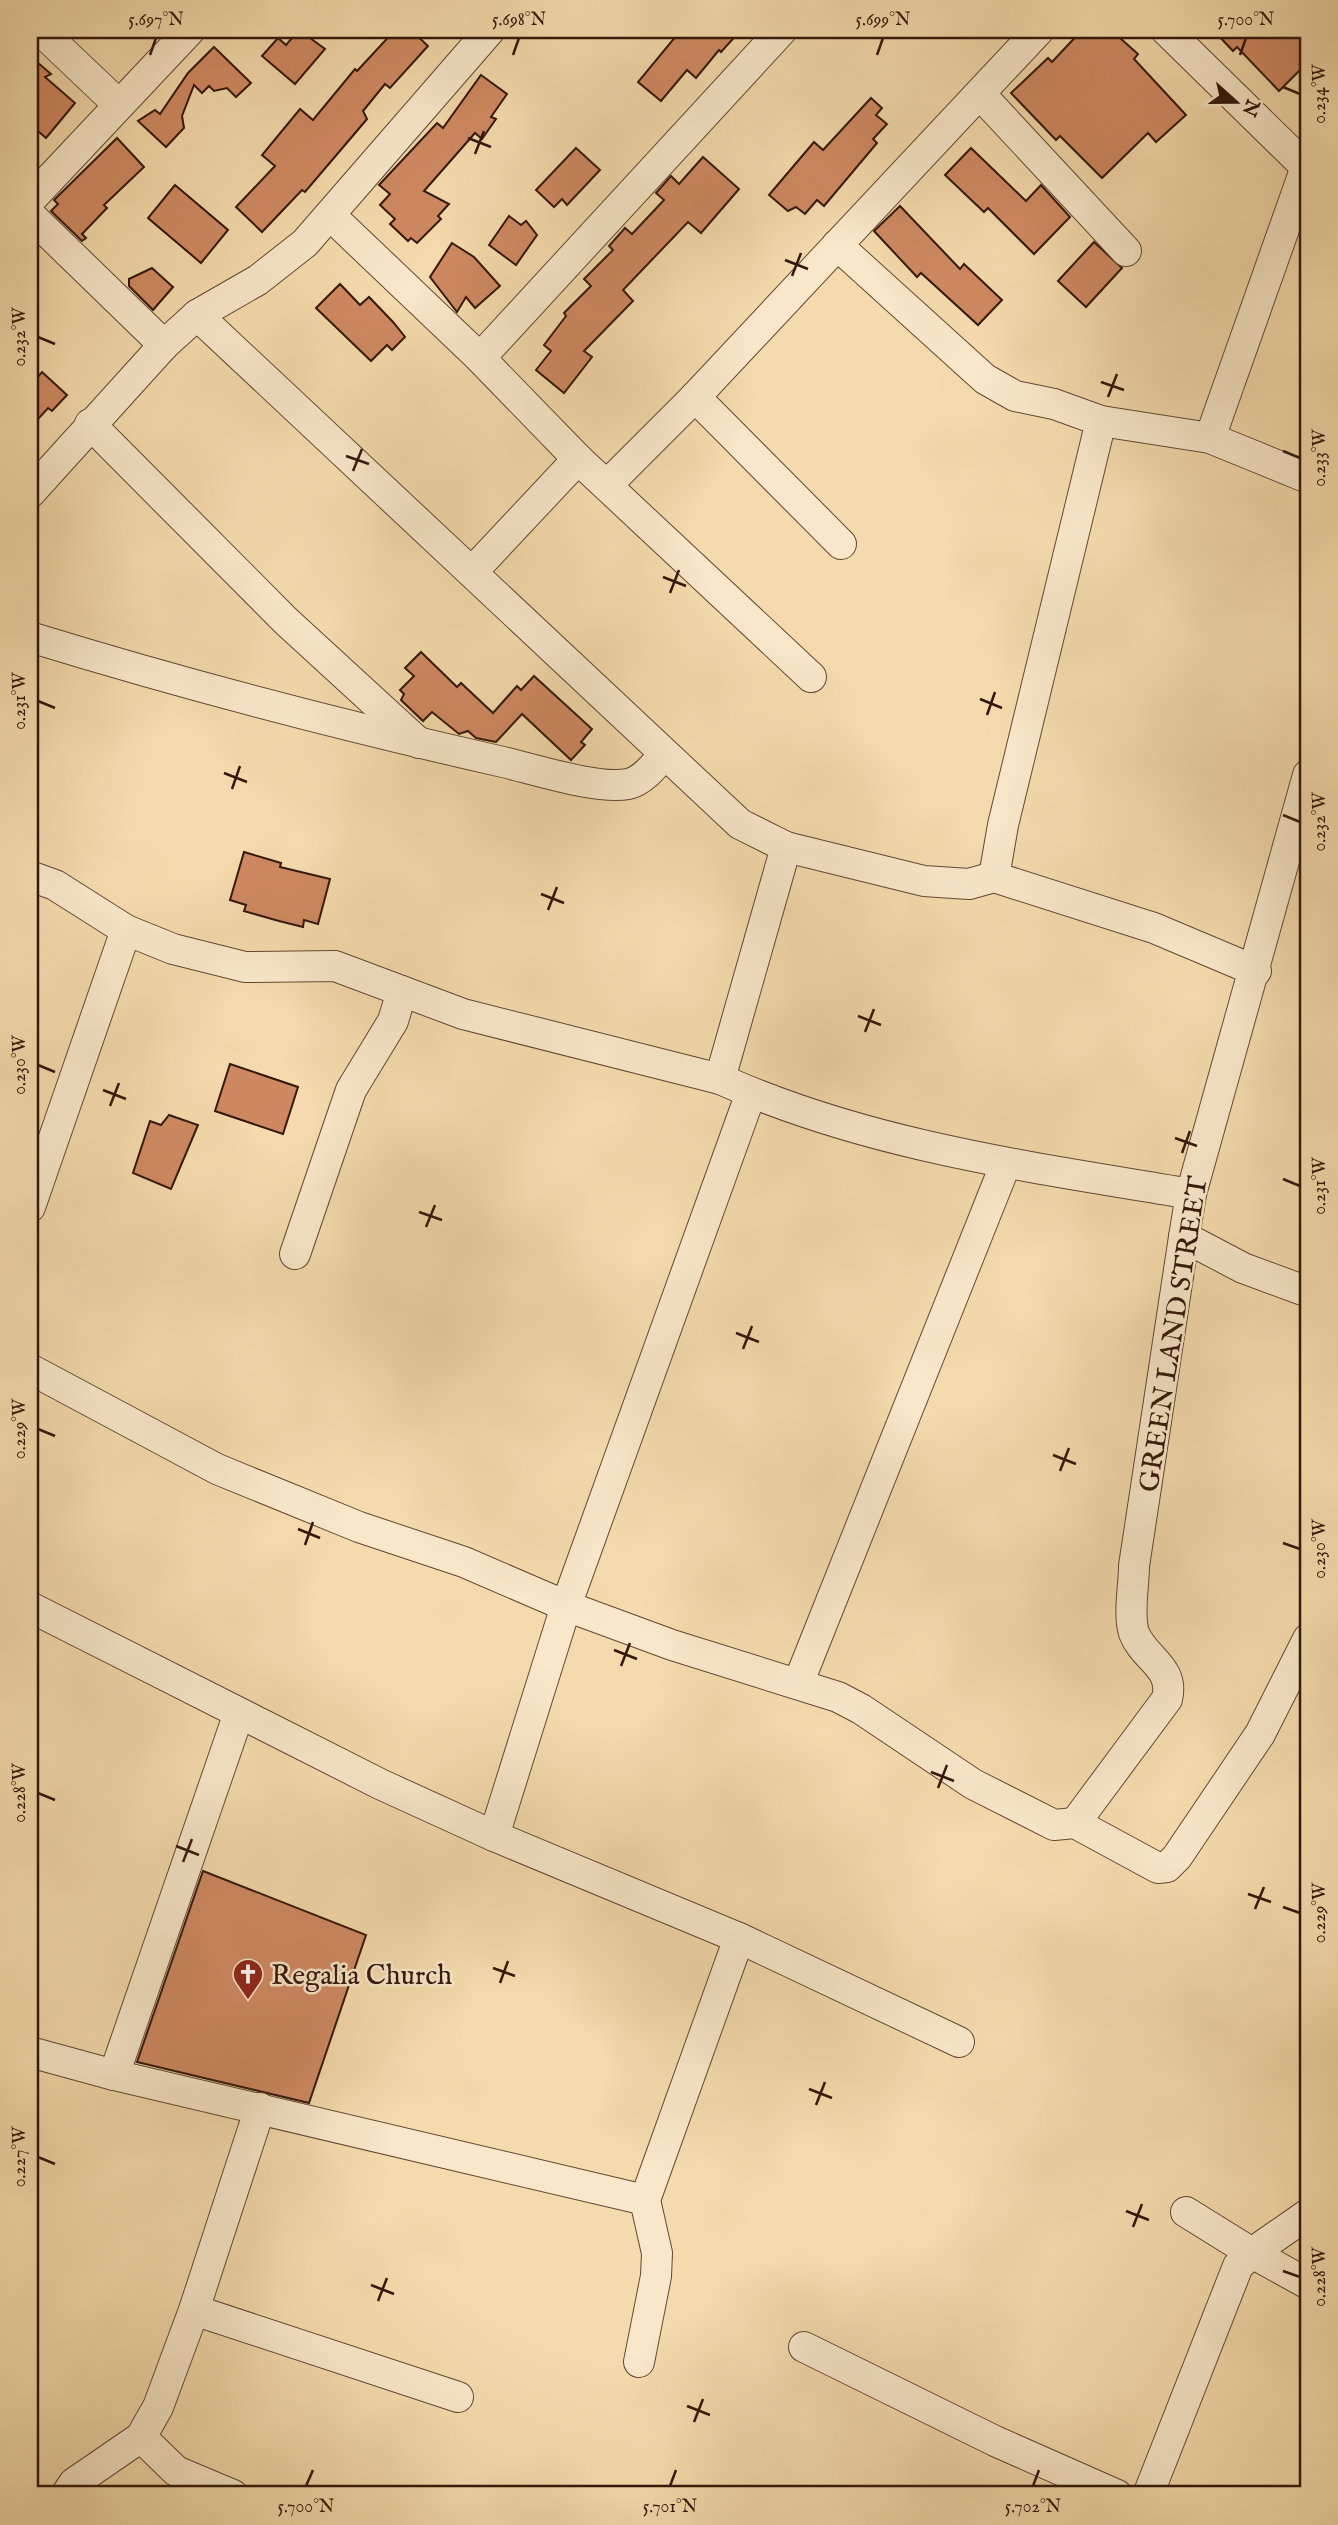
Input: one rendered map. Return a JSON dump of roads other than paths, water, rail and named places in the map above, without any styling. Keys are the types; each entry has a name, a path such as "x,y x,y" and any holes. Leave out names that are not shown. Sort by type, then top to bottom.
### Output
{"street":[{"path":"40,30 118,104"},
{"path":"30,200 190,30"},
{"path":"30,493 164,345 197,315 258,279 305,243 491,30"},
{"path":"480,358 782,30"},
{"path":"607,485 695,397 1038,30"},
{"path":"1166,30 1307,168 1210,438"},
{"path":"980,94 1126,251"},
{"path":"30,215 164,345"},
{"path":"330,215 480,358 578,459 811,677"},
{"path":"837,245 985,379 1015,396 1054,404 1101,421 1210,438 1308,478"},
{"path":"197,315 740,824 786,847 924,881 969,884 994,877 1154,928 1256,971"},
{"path":"695,397 841,544"},
{"path":"994,877 1003,825 1101,421"},
{"path":"90,424 286,621 419,743"},
{"path":"472,572 578,459"},
{"path":"30,637 130,668 419,743 590,782 629,784 653,769 664,754"},
{"name":"GREEN LAND STREET","path":"1075,1823 1167,1699 1170,1686 1167,1675 1134,1632 1134,1566 1191,1194 1256,971 1307,782"},
{"path":"720,1079 786,847"},
{"path":"30,876 55,885 126,930 173,949 245,967 335,966 463,1014 720,1079 751,1093 885,1139 1006,1163 1191,1194"},
{"path":"30,1207 126,930"},
{"path":"295,1254 351,1090 393,1021 402,991"},
{"path":"494,1836 566,1606 751,1093"},
{"path":"798,1684 1006,1163"},
{"path":"1184,1237 1243,1268 1308,1292"},
{"path":"30,1369 217,1469 359,1527 464,1562 566,1606 672,1645 838,1697 861,1709 973,1784 1055,1825 1075,1823 1150,1866 1167,1867 1177,1857 1260,1734 1308,1639"},
{"path":"30,1607 291,1742 494,1836 739,1938 959,2042"},
{"path":"114,2076 239,1713"},
{"path":"639,2362 656,2276 657,2253 645,2200 739,1938"},
{"path":"30,2052 114,2076 645,2200"},
{"path":"66,2495 74,2483 141,2437 158,2407 194,2310 260,2108"},
{"path":"1186,2212 1271,2266 1308,2284"},
{"path":"1148,2495 1238,2266 1308,2214"},
{"path":"194,2310 458,2397"},
{"path":"804,2347 995,2441 1117,2495"},
{"path":"141,2437 176,2470 233,2495"}],"place":[{"name":"Regalia Church","path":"248,2001"}]}
